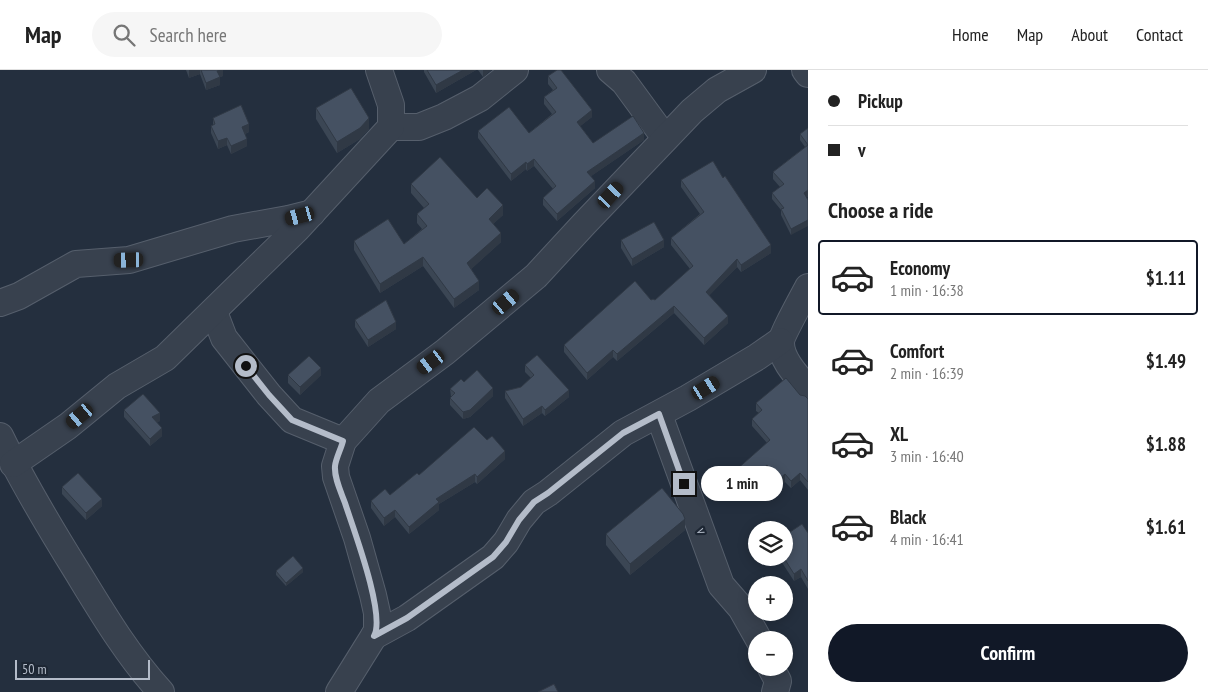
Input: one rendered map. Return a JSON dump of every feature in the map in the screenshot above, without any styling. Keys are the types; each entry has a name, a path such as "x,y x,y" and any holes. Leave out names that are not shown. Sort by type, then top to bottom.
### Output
{"street":[{"path":"13,464 68,426 117,386 165,358 214,312 312,213 391,127 391,105 379,70"},
{"path":"391,127 419,127 444,117 480,98 516,70"},
{"path":"610,70 624,82 665,138"},
{"path":"338,692 377,631 377,613 373,595 357,538 336,477 335,466 343,441 379,401 444,352 536,276 665,138 692,112 717,90 752,70"},
{"path":"805,70 808,74"},
{"path":"0,303 19,296 76,264 129,260 233,229 312,213"},
{"path":"374,636 407,618 493,557 534,502 623,433 757,357 780,341 808,287"},
{"path":"214,312 224,338 269,395 292,420 343,441"},
{"path":"780,341 783,354 793,371 808,389"},
{"name":"v","path":"659,414 721,585 741,608 754,631"},
{"path":"0,436 13,464 51,530 109,624 142,671 160,692"},
{"path":"775,676 778,681 775,692"}],"building":[{"path":"201,70 220,70 217,71 220,77 206,83"},
{"path":"427,70 463,70 436,85"},
{"path":"557,70 561,70 592,110 577,122 593,143 633,116 644,133 587,172 595,181 557,214 543,198 556,186 534,159 527,164 526,162 511,174 478,131 509,107 529,133 556,112 544,97 557,88 548,76"},
{"path":"351,88 369,118 360,128 337,142 316,108"},
{"path":"241,105 249,124 242,127 247,139 231,146 227,138 218,141 211,126 215,124 213,118"},
{"path":"808,128 808,145 800,134"},
{"path":"808,145 808,190 804,193 808,200 808,220 791,229 781,209 784,208 772,193 784,184 773,172"},
{"path":"440,157 477,198 487,188 503,205 489,219 501,233 467,263 479,281 454,299 423,257 380,284 354,241 388,219 404,244 427,226 417,214 429,204 411,184"},
{"path":"713,161 771,245 741,265 737,259 706,292 728,316 704,338 674,306 617,354 613,350 587,373 564,345 635,281 651,300 655,300 693,266 671,238 704,212 681,180"},
{"path":"654,222 664,240 632,259 621,240"},
{"path":"386,300 396,322 368,340 355,320"},
{"path":"537,355 569,390 545,410 542,406 523,419 505,391 521,387 534,375 525,365"},
{"path":"309,356 321,368 300,387 288,375"},
{"path":"477,370 493,388 470,410 463,412 450,398 455,393 450,389 461,379 464,382"},
{"path":"786,378 800,395 808,399 808,482 800,473 791,481 785,474 779,479 767,465 746,483 735,471 770,440 752,419 762,410 756,403"},
{"path":"143,394 160,413 152,417 162,428 150,439 124,410"},
{"path":"474,427 487,440 492,436 505,451 477,477 475,474 436,499 439,502 409,527 395,510 384,518 371,501 385,489 390,495 417,473 419,475"},
{"path":"78,473 102,499 86,513 62,487"},
{"path":"662,488 685,519 630,564 606,534"},
{"path":"802,524 808,533 808,581 801,569 794,574 789,566 793,566 793,530"},
{"path":"293,556 303,568 286,583 276,571"},
{"path":"554,684 558,692 538,692"}],"route":[{"path":"246,366 292,420 343,441 335,466 336,477 357,538 373,595 377,613 377,631 374,636 407,618 493,557 534,502 623,433 659,414 684,484"}]}
